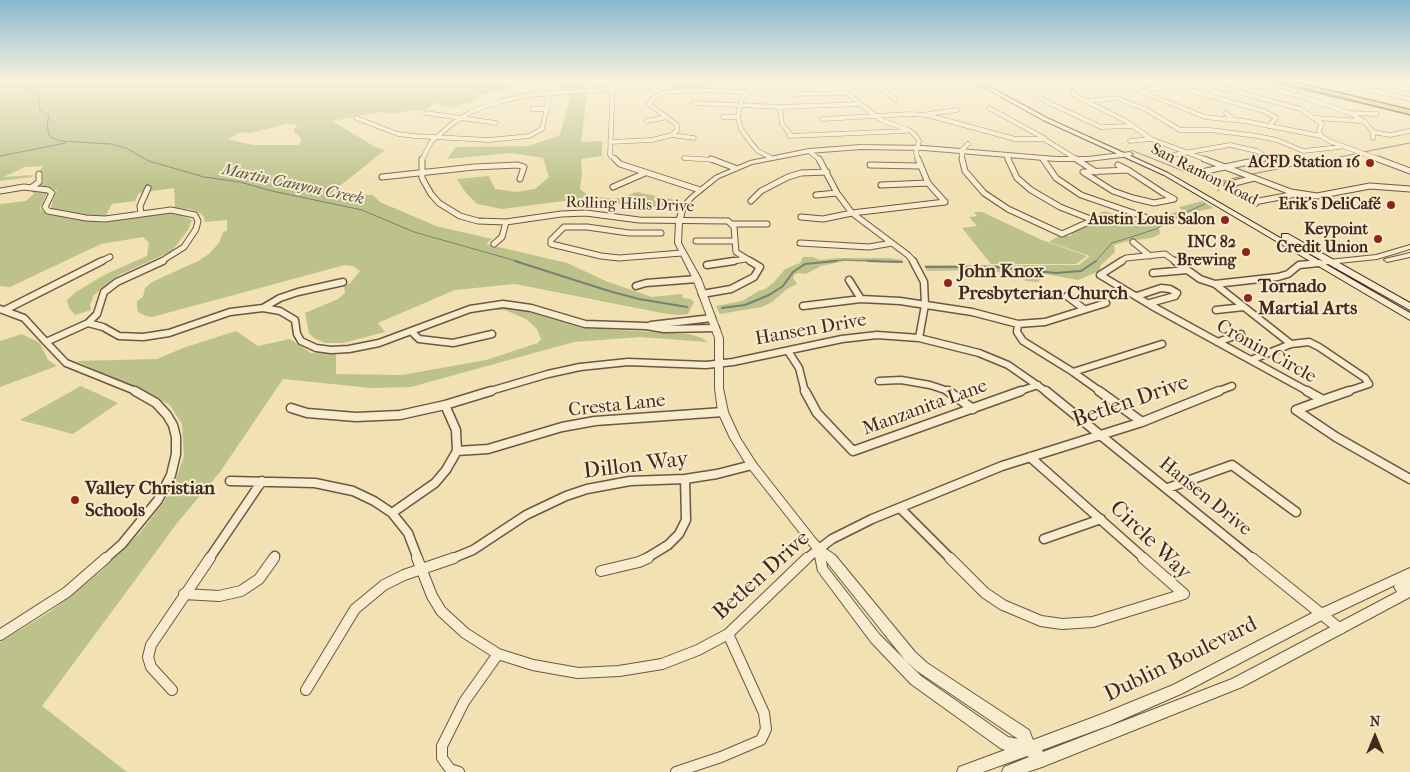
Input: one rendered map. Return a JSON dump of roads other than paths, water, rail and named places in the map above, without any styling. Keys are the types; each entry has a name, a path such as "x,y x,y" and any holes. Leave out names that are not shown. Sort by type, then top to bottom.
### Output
{"main road":[{"name":"San Ramon Road","path":"1039,116 1114,153 1126,154 1174,173 1213,194 1316,253 1328,264 1410,317"},
{"name":"San Ramon Road","path":"1046,116 1172,178 1304,254 1328,264 1410,307"}],"street":[{"path":"445,116 496,123"},
{"path":"421,172 424,153 436,137 465,116"},
{"path":"356,118 398,134 489,140 529,136 542,129 545,116"},
{"path":"611,116 610,155 620,164 700,190"},
{"path":"781,116 782,124 790,135 909,130"},
{"path":"822,119 887,116"},
{"path":"931,116 1015,139 1044,139"},
{"path":"1003,116 1080,160 1096,172"},
{"path":"1077,116 1101,127 1131,126"},
{"path":"1117,116 1151,139 1296,194 1317,196 1370,186 1410,189"},
{"path":"1157,116 1180,130 1210,130 1257,136 1277,140 1303,152 1340,146"},
{"path":"1202,116 1321,136 1340,146 1410,170"},
{"path":"1231,116 1233,120"},
{"path":"1269,126 1276,118 1273,116"},
{"path":"1312,116 1322,124 1319,130 1321,136"},
{"path":"1355,116 1364,121 1372,132 1373,138"},
{"path":"647,121 667,117 677,125 672,135"},
{"path":"723,117 738,117 741,129 751,143 758,151 770,158"},
{"path":"801,217 823,219 852,213 945,202 928,183 919,166 916,152 919,141 909,130 889,124 876,117"},
{"path":"1316,118 1364,121"},
{"path":"969,125 975,123"},
{"path":"1372,132 1390,134 1410,131"},
{"path":"610,142 652,140 672,135 694,138"},
{"path":"1130,141 1151,139"},
{"path":"968,144 962,153 963,168 984,193 1008,209 1062,234 1093,220 1060,207 1031,190 1017,178 1006,157"},
{"path":"1172,155 1230,145 1257,151 1265,156 1262,160 1206,171"},
{"path":"1042,760 1029,748 1005,743 916,680 875,638 822,568 818,550 752,465 735,438 723,412 719,388 720,338 697,279 678,243 678,222 683,207 717,177 735,168 770,158 809,151 854,147 917,149 1044,160 1106,160 1122,157 1126,154"},
{"path":"809,151 821,161 837,193 852,213 908,255 919,269 924,282 924,305 919,338"},
{"path":"1080,160 1114,153"},
{"path":"684,158 711,159 735,168"},
{"path":"1044,160 1056,178 1081,195 1145,217"},
{"path":"382,177 518,164 524,167 520,179"},
{"path":"870,165 919,166"},
{"path":"1118,165 1128,170 1174,199 1154,203 1133,198 1112,191 1083,172 1128,170"},
{"name":"Rolling Hills Drive","path":"421,172 431,194 452,212 478,221 506,222 573,213 599,214 630,220 678,222 703,220 767,224"},
{"path":"751,201 761,191 788,177 827,172"},
{"path":"613,186 645,173"},
{"path":"32,187 39,182 39,174"},
{"path":"1254,178 1226,184 1255,202 1296,194"},
{"path":"881,185 928,183"},
{"path":"0,191 32,187 51,191 45,207 52,213 105,220 164,211 182,211 195,215 198,221 196,229 184,247 169,258 125,277 104,292 97,314 88,323 46,342"},
{"path":"141,214 140,206 148,188"},
{"path":"816,195 837,193"},
{"path":"621,232 630,220"},
{"path":"494,244 502,237 506,222"},
{"path":"702,294 731,289 754,277 760,267 736,252 734,227 730,222"},
{"path":"661,233 564,227 551,240 551,244 602,256 620,258 682,253"},
{"path":"696,241 735,241"},
{"path":"1133,242 1150,256"},
{"path":"800,243 869,246 892,243"},
{"path":"1328,264 1377,257 1410,247"},
{"path":"1316,253 1335,258 1377,257"},
{"name":"Cronin Circle","path":"1165,254 1200,279 1215,284 1291,344 1309,342 1319,346 1365,378 1369,384 1323,400 1152,306 1150,303 1100,275 1126,258 1150,256 1165,254"},
{"path":"1215,284 1278,277 1306,261 1304,254"},
{"path":"1298,267 1389,260 1410,255"},
{"path":"3,310 110,257"},
{"path":"707,265 746,259"},
{"path":"1154,273 1187,270"},
{"path":"636,286 646,283 697,279"},
{"path":"849,280 861,299"},
{"path":"263,308 280,298 298,292 343,282"},
{"path":"1136,296 1162,288 1176,292 1175,296 1150,303"},
{"path":"1067,296 1084,309"},
{"path":"803,306 861,299 972,312 1018,324 1045,322 1106,303"},
{"path":"88,323 103,327 119,336 143,337 169,333 230,312 263,308 280,310 289,314 295,320 297,334 301,341 323,349 356,348 412,332 470,309 503,304 531,308 585,324 646,326 664,329 716,328"},
{"path":"1216,310 1244,307"},
{"path":"0,635 62,595 122,544 158,500 171,475 176,454 175,429 167,415 156,403 140,393 66,363 58,358 24,318 3,310"},
{"path":"646,326 663,322 712,318"},
{"path":"1018,324 1017,332 1023,341 1073,372 1142,422"},
{"path":"412,332 419,339 453,343 492,334"},
{"path":"1217,342 1240,334"},
{"name":"Hansen Drive","path":"291,408 307,413 377,417 423,411 548,374 580,367 628,362 685,365 720,363 877,335 919,338 979,353 1008,365 1038,385 1168,488 1340,629"},
{"path":"1073,372 1162,344"},
{"path":"1251,360 1291,344"},
{"name":"Manzanita Lane","path":"788,351 799,368 803,388 818,413 853,451 1038,385"},
{"path":"879,381 900,380 930,385 951,392 973,409"},
{"name":"Betlen Drive","path":"230,482 288,481 334,486 353,491 374,501 392,513 408,533 432,596 441,611 465,633 498,654 533,666 578,673 619,671 662,664 698,650 728,634 759,606 786,576 832,539 900,508 1002,466 1142,422 1232,386"},
{"path":"1323,400 1296,410 1328,430 1336,438 1410,479"},
{"path":"392,513 435,483 446,470 457,451 456,430 445,405"},
{"name":"Cresta Lane","path":"457,451 495,448 562,427 594,421 723,412"},
{"name":"Circle Way","path":"900,508 985,593 1002,605 1041,621 1062,624 1093,622 1184,594 1030,456"},
{"name":"Dillon Way","path":"306,690 355,609 384,585 404,575 423,570 473,550 526,515 566,496 613,483 685,479 717,474 752,465"},
{"path":"1168,488 1232,465 1296,512"},
{"path":"601,571 640,562 668,545 678,534 686,520 685,479"},
{"path":"172,690 153,672 148,657 154,639 262,481"},
{"path":"1044,539 1101,519"},
{"path":"184,594 219,596 241,590 259,579 275,556"},
{"name":"Dublin Boulevard","path":"964,772 1106,720 1178,688 1322,614 1410,573"},
{"name":"Dublin Boulevard","path":"1008,772 1237,684 1340,629 1409,588"},
{"path":"676,772 721,757 761,740 766,729 764,713 728,634"},
{"path":"459,772 450,769 442,758 442,746 464,702 498,654"}],"waterway":[{"name":"Martin Canyon Creek","path":"49,116 47,126 50,137 61,141 111,144 126,148 149,161 204,177 240,182 272,191 362,210 414,232 520,262"},
{"path":"0,156 66,143"},
{"path":"1363,152 1410,143"},
{"path":"1131,150 1206,180 1223,181 1243,176"},
{"path":"1252,174 1355,154"},
{"name":"Martin Canyon Creek","path":"1218,191 1222,182"},
{"name":"Martin Canyon Creek","path":"1096,261 1112,243 1156,229 1182,214 1205,204"},
{"name":"Martin Canyon Creek","path":"824,262 844,260 902,262 868,261"},
{"name":"Martin Canyon Creek","path":"515,261 609,291 639,299 687,307"},
{"name":"Martin Canyon Creek","path":"722,308 745,305 769,295 783,286 793,272 805,264 836,261"},
{"name":"Martin Canyon Creek","path":"926,267 996,267 1056,273 1081,271 1096,261"}],"place":[{"name":"ACFD Station 16","path":"1370,163"},
{"name":"Erik's DeliCafé","path":"1391,205"},
{"name":"Austin Louis Salon","path":"1225,220"},
{"name":"Keypoint Credit Union","path":"1378,239"},
{"name":"INC 82 Brewing","path":"1246,252"},
{"name":"John Knox Presbyterian Church","path":"948,283"},
{"name":"Tornado Martial Arts","path":"1248,298"},
{"name":"Valley Christian Schools","path":"75,500"}]}
